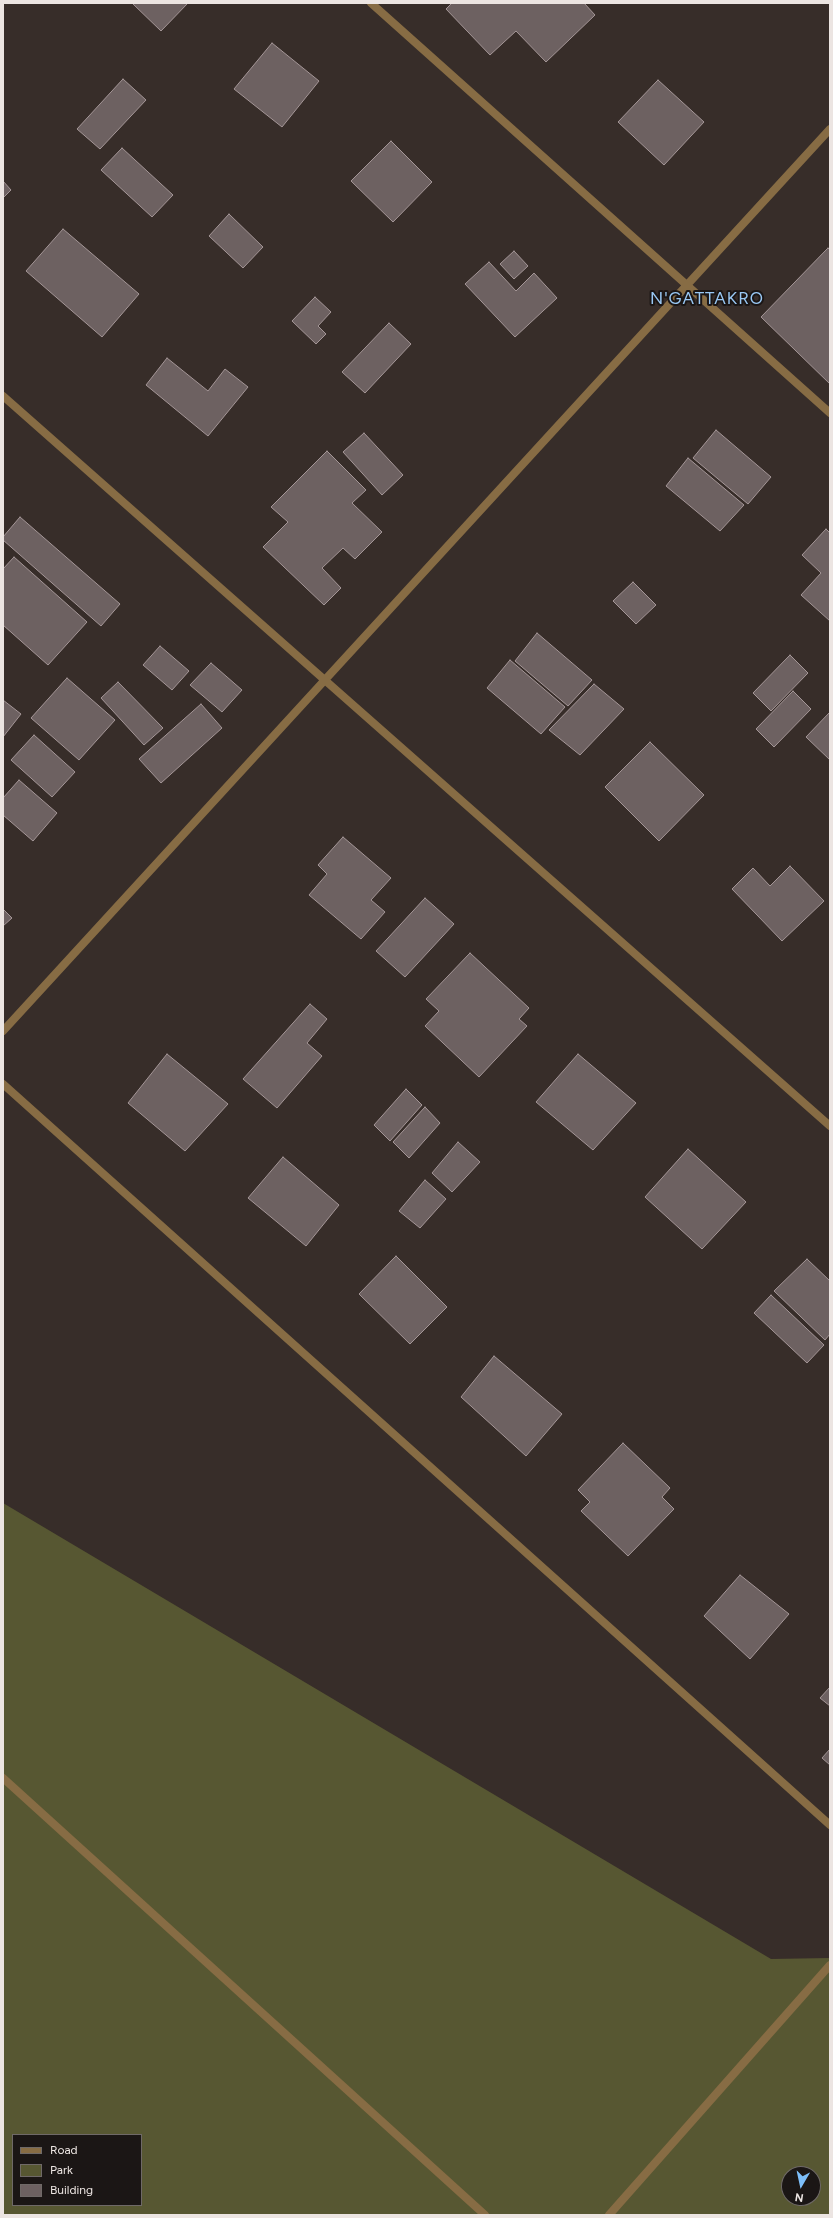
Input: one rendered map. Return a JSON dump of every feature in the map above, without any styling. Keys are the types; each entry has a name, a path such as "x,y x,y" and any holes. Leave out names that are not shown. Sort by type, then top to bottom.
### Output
{"street":[{"path":"371,3 830,413"},
{"path":"3,1031 830,129"},
{"path":"3,396 830,1126"},
{"path":"3,1084 830,1825"},
{"path":"3,1778 486,2215"},
{"path":"609,2215 830,1965"}],"green space":[{"path":"3,1503 771,1959 830,1958 830,2215 3,2215"}],"building":[{"path":"132,3 188,3 161,31"},
{"path":"452,3 584,3 595,15 546,62 516,31 490,55 446,9"},
{"path":"272,43 319,81 282,127 234,89"},
{"path":"123,79 146,100 100,149 77,129"},
{"path":"658,80 704,122 664,165 618,122"},
{"path":"391,141 432,182 393,222 351,181"},
{"path":"122,148 173,195 152,217 101,170"},
{"path":"3,181 11,190 3,198"},
{"path":"229,214 263,247 243,268 209,236"},
{"path":"63,229 139,294 102,337 26,271"},
{"path":"828,248 830,250 830,384 761,317"},
{"path":"514,251 528,266 514,279 500,264"},
{"path":"489,262 516,291 534,273 557,298 515,337 465,284"},
{"path":"315,297 331,312 318,326 326,334 316,344 292,321"},
{"path":"389,323 411,344 365,393 342,372"},
{"path":"167,358 208,391 225,369 248,387 208,436 146,385"},
{"path":"716,430 771,477 748,504 693,458"},
{"path":"364,433 403,475 382,495 343,452"},
{"path":"327,451 366,490 352,503 382,532 355,559 343,548 322,568 341,588 324,605 263,547 288,522 271,507"},
{"path":"688,458 744,505 720,531 666,486"},
{"path":"20,517 120,604 101,626 3,540 3,537"},
{"path":"826,529 830,533 830,621 801,595 821,573 802,555"},
{"path":"14,557 87,622 48,665 3,625 3,569"},
{"path":"633,582 656,605 636,624 613,601"},
{"path":"537,633 592,680 568,706 515,661"},
{"path":"160,646 189,671 172,690 143,665"},
{"path":"790,655 808,673 771,711 753,693"},
{"path":"510,660 565,707 541,734 487,688"},
{"path":"211,663 242,690 222,712 190,685"},
{"path":"67,678 115,720 79,760 31,718"},
{"path":"118,682 163,728 144,745 101,698"},
{"path":"594,684 624,709 580,755 549,730"},
{"path":"793,691 811,709 774,747 756,729"},
{"path":"3,700 21,714 3,737"},
{"path":"201,704 222,728 161,783 139,759"},
{"path":"830,712 830,760 806,737"},
{"path":"34,735 75,772 52,797 11,760"},
{"path":"650,742 704,795 659,841 605,787"},
{"path":"19,780 57,813 33,841 3,815 3,798"},
{"path":"343,837 391,878 371,900 385,912 361,939 309,895 327,874 318,865"},
{"path":"790,866 824,901 782,941 732,889 753,868 770,886"},
{"path":"425,898 454,924 405,977 376,951"},
{"path":"3,909 12,918 3,926"},
{"path":"470,953 529,1008 519,1019 527,1026 479,1077 425,1026 439,1011 426,999"},
{"path":"310,1004 327,1019 307,1043 322,1056 277,1108 243,1079"},
{"path":"167,1054 228,1104 185,1151 128,1103"},
{"path":"578,1054 636,1103 593,1150 536,1102"},
{"path":"406,1089 422,1105 390,1141 374,1125"},
{"path":"425,1107 440,1123 409,1158 393,1142"},
{"path":"458,1142 480,1162 452,1192 432,1173"},
{"path":"688,1149 746,1202 702,1249 645,1197"},
{"path":"283,1157 339,1205 306,1246 248,1198"},
{"path":"425,1180 446,1199 420,1228 399,1211"},
{"path":"396,1256 447,1307 410,1344 359,1294"},
{"path":"807,1259 830,1281 830,1334 825,1340 774,1291"},
{"path":"771,1295 824,1345 807,1363 754,1313"},
{"path":"494,1356 562,1414 526,1456 461,1397"},
{"path":"623,1443 670,1488 662,1497 674,1509 628,1556 581,1511 590,1502 578,1490"},
{"path":"740,1575 789,1614 750,1659 704,1616"},
{"path":"830,1687 830,1706 820,1698"},
{"path":"830,1749 830,1765 822,1758"}],"district":[{"name":"N'GATTAKRO","path":"707,299"}]}
